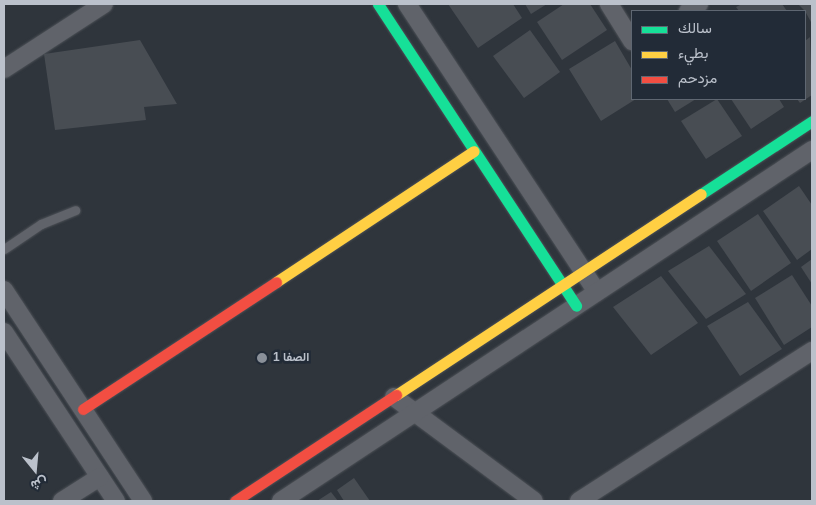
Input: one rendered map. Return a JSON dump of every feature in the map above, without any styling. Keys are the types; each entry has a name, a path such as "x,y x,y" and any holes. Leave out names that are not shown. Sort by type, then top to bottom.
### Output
{"street":[{"path":"4,69 104,4"},
{"path":"407,4 597,292"},
{"path":"608,4 631,40"},
{"path":"384,6 474,151 576,306"},
{"path":"235,501 812,121"},
{"path":"281,501 812,150"},
{"path":"82,409 474,151"},
{"path":"4,290 143,501"},
{"path":"4,332 116,501"},
{"path":"579,501 812,351"},
{"path":"394,397 534,501"},
{"path":"62,501 100,477"}],"lane":[{"path":"4,249 41,224 75,210"}],"building":[{"path":"448,4 513,4 522,18 478,48"},
{"path":"525,4 547,4 531,14"},
{"path":"564,4 590,4 607,30 562,60 537,22"},
{"path":"742,4 782,4 786,10 738,10 736,7"},
{"path":"798,4 812,4 812,24 806,10"},
{"path":"530,30 560,72 524,98 493,56"},
{"path":"810,37 812,95 806,99 806,40"},
{"path":"140,40 177,104 144,107 146,120 55,130 44,54"},
{"path":"615,41 631,68 631,100 634,100 601,121 569,69"},
{"path":"668,100 694,100 675,112"},
{"path":"718,100 742,136 706,159 681,121"},
{"path":"732,100 780,100 784,107 751,129"},
{"path":"799,186 812,205 812,249 797,260 763,211"},
{"path":"758,214 791,263 751,291 717,241"},
{"path":"709,246 746,294 706,319 668,271"},
{"path":"812,259 812,284 801,267"},
{"path":"792,275 812,306 812,327 784,345 755,298"},
{"path":"661,276 698,323 651,355 613,307"},
{"path":"748,302 782,349 740,376 707,326"},
{"path":"354,478 370,501 344,501 337,490"},
{"path":"331,492 338,501 317,501"}],"traffic: fast":[{"path":"378,4 576,306"},
{"path":"701,194 812,121"}],"traffic: slow":[{"path":"276,282 474,151"},
{"path":"396,395 701,194"}],"traffic: jam":[{"path":"83,409 276,282"},
{"path":"235,501 396,395"}],"place":[{"name":"الصفا 1","path":"262,358"}]}
